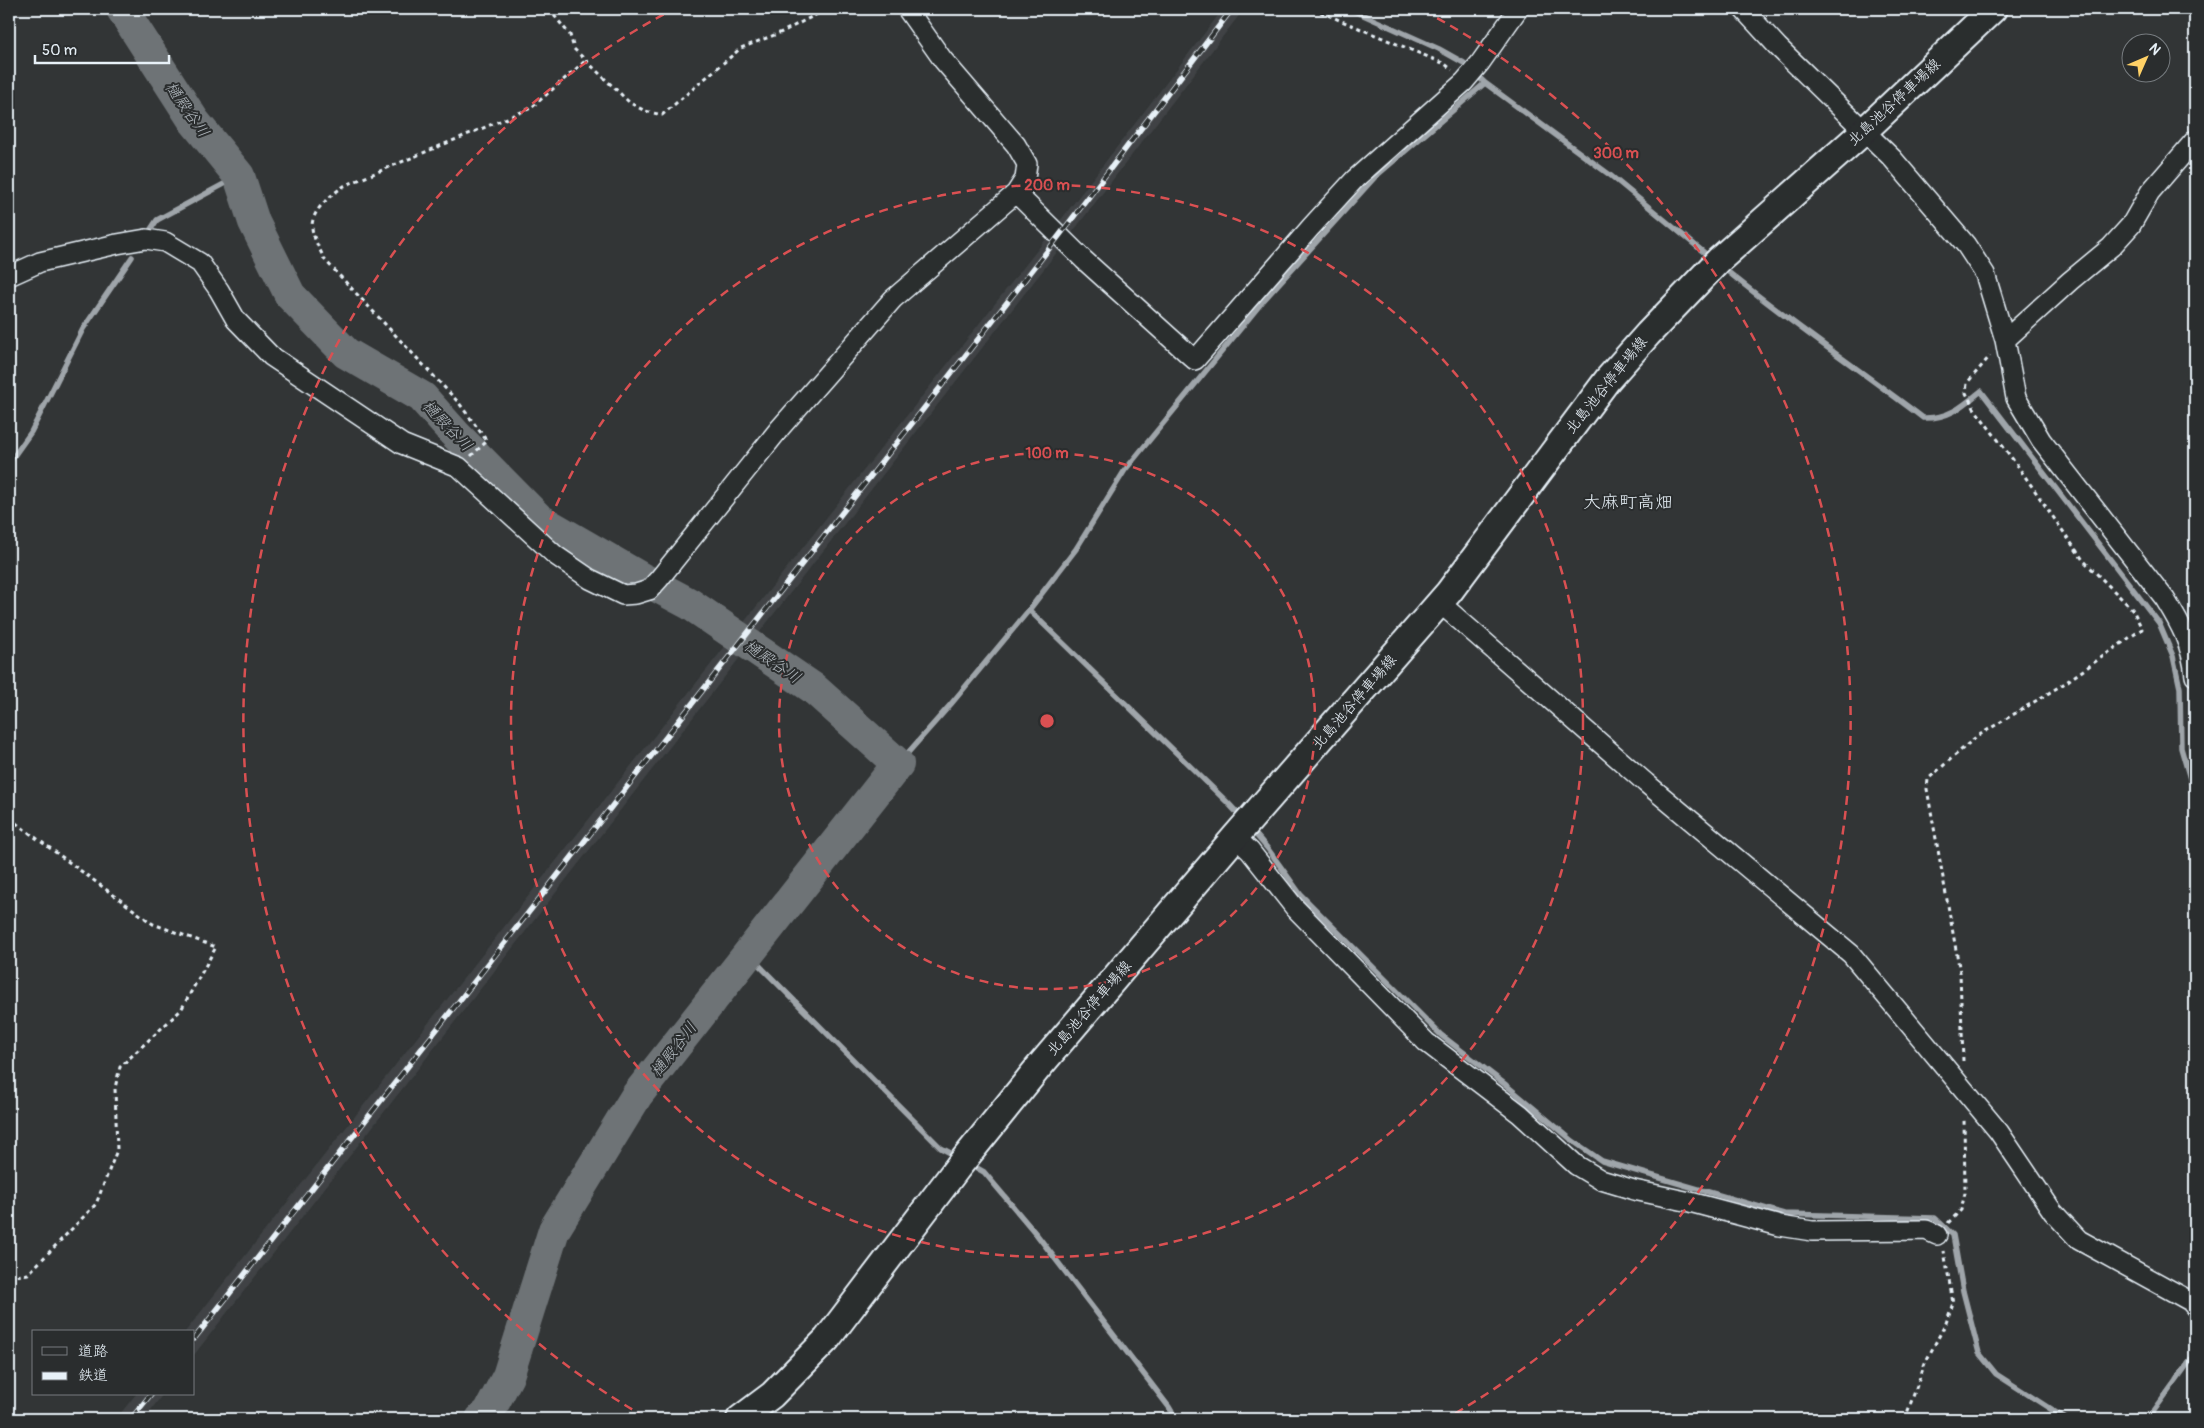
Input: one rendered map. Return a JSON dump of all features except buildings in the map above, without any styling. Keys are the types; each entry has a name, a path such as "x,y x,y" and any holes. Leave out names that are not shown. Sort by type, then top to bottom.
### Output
{"main road":[{"name":"北島池谷停車場線","path":"740,1419 772,1395 827,1339 958,1167 1038,1068 1440,603 1608,379 1648,334 1720,260 1863,132 1993,9"}],"street":[{"path":"9,276 40,262 117,244 146,239 165,242 200,262 236,320 270,356 402,444 459,467 555,555 590,579 623,595 636,594 654,585 780,428 894,299 1016,193 1025,179 1028,164 1016,145 943,60 908,9"},
{"path":"1016,193 1084,260 1195,360 1311,227 1356,179 1465,80 1480,63 1518,9"},
{"path":"1743,9 1778,47 1863,132 1892,158 1966,245 1985,274 2006,344 2016,398 2041,440 2165,598 2181,626 2193,653 2195,676"},
{"path":"2006,344 2070,280 2111,248 2131,225 2150,192 2195,140"},
{"path":"1440,603 1646,783 1851,954 1999,1132 2053,1212 2079,1240 2190,1301 2195,1307"},
{"path":"1243,829 1250,851 1294,908 1426,1042 1520,1114 1576,1165 1601,1180 1780,1226 1812,1230 1926,1230 1937,1235"}],"path":[{"path":"549,9 570,35 574,49 585,61 630,103 645,111 662,115 741,48 782,32 827,9"},
{"path":"1313,9 1445,64 1465,80"},
{"path":"468,459 487,441 459,403 324,259 312,231 315,215 326,198 344,186 531,108 585,61"},
{"path":"1954,1217 1961,1210 1965,1193 1960,972 1927,789 1928,779 1976,737 2062,685 2142,629 2133,610 2083,560 2017,465 1974,408 1966,393 1967,383 1974,372 2006,344"},
{"path":"9,818 153,924 216,946 181,1010 120,1067 115,1088 117,1150 96,1204 28,1274 9,1277"},
{"path":"1905,1419 1924,1364 1946,1323 1953,1303 1945,1253 1937,1235"}],"shaded area":[{"path":"1223,9 1244,9 1065,242 195,1354 195,1330 187,1330 1053,230"},
{"path":"134,1396 161,1396 144,1419 116,1419"}],"waterway":[{"name":"樋殿谷川","path":"122,9 194,121 239,176 254,222 290,295 346,353 422,397 455,434 539,519 690,604 813,688 898,764 637,1095 554,1230 508,1376 489,1412 481,1419"},
{"path":"1350,9 1439,49 1464,63 1485,83 1610,175 1712,259"},
{"path":"1242,818 1029,610 1076,549 1125,470 1263,301 1375,177 1485,83"},
{"path":"149,232 157,220 239,176"},
{"path":"9,463 31,432 83,329 132,257"},
{"path":"1721,266 1923,418 1932,418 1955,411 1981,391 2159,623 2173,656 2180,688 2181,748 2195,796"},
{"path":"898,764 1029,610"},
{"path":"1251,829 1301,895 1441,1035 1506,1085 1573,1141 1602,1161 1784,1214 1935,1218 1953,1235 1963,1291 1979,1353 1996,1374 2066,1419"},
{"path":"748,954 941,1148 958,1157"},
{"path":"968,1163 984,1172 1037,1235 1169,1407 1176,1419"},
{"path":"2148,1419 2195,1354"}],"railway":[{"path":"195,1338 1059,236 1232,9"},
{"path":"131,1419 149,1396"}],"district":[{"name":"大麻町高畑","path":"1628,502"}]}
